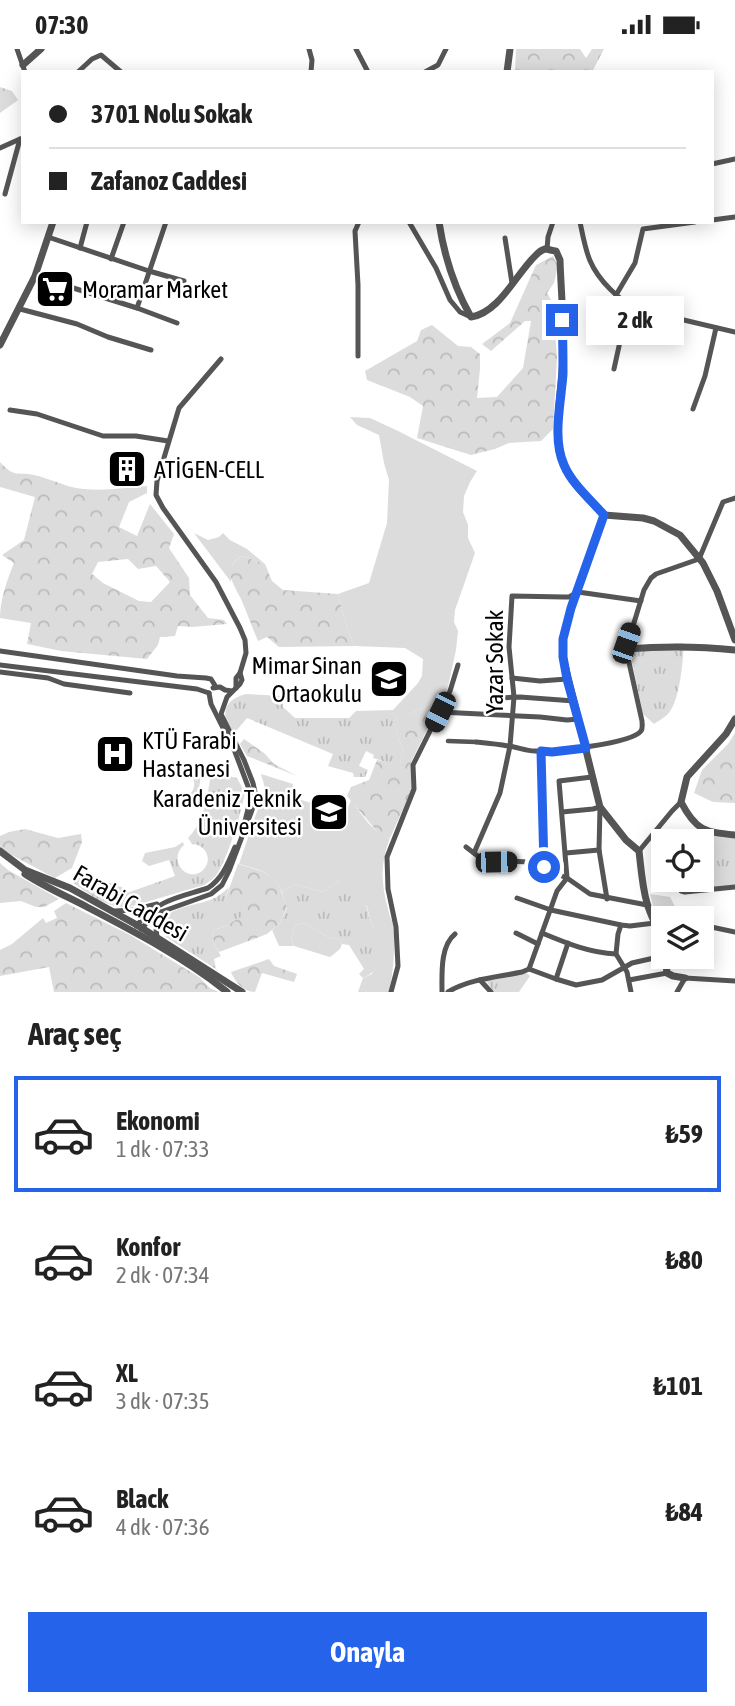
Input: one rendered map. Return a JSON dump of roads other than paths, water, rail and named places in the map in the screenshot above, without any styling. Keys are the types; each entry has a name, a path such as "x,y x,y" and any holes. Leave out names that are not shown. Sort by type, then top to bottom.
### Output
{"street":[{"path":"17,49 24,69"},
{"path":"24,69 41,49"},
{"path":"309,49 311,70"},
{"path":"356,49 367,70"},
{"path":"429,70 438,65 446,49"},
{"path":"507,70 510,49"},
{"path":"80,70 101,55 119,70"},
{"path":"0,148 21,138"},
{"path":"5,194 21,138"},
{"path":"714,164 735,159"},
{"path":"714,220 735,217"},
{"path":"0,345 35,276 52,224"},
{"path":"80,249 87,224"},
{"path":"111,259 123,224"},
{"path":"137,308 165,224"},
{"path":"358,224 355,231 358,356"},
{"path":"410,224 436,268 450,300 460,312 471,317 481,316 494,306 540,251 556,251 560,260 564,351 559,448 564,466 574,482 604,515 643,517 680,535 699,559 718,591 735,640"},
{"path":"433,224 442,240"},
{"path":"439,224 461,300 471,317"},
{"path":"547,249 552,224"},
{"path":"581,224 591,265 598,277 628,305 735,332"},
{"path":"616,295 635,263 644,226 670,224"},
{"path":"48,237 184,281"},
{"path":"505,238 512,283"},
{"path":"35,276 177,323"},
{"path":"614,369 628,305"},
{"path":"20,309 77,324 151,350"},
{"path":"693,409 705,376 716,328"},
{"path":"137,930 160,912 211,894 222,885 252,810 255,792 244,760 221,714 226,699 234,689 246,653 240,628 216,582 156,495 157,481 178,408 221,359"},
{"path":"10,410 37,414 103,436 136,436 168,441"},
{"path":"448,741 552,752 586,748 631,737 640,732 643,728 626,643 644,590 656,574 699,559 723,502 735,498"},
{"path":"604,515 571,608 563,639 563,657 600,807 599,850 607,899"},
{"name":"Yazar Sokak","path":"474,853 500,793 510,746 514,697 509,647 512,596 569,597 578,592 640,601"},
{"path":"626,649 684,646 735,650"},
{"path":"0,651 206,678 211,679 216,687 234,689"},
{"path":"0,665 197,689 219,703 226,699"},
{"path":"391,992 398,966 396,927 388,888 387,857 414,789 413,765 450,691 458,666"},
{"path":"0,672 130,693"},
{"path":"512,678 540,681 567,679"},
{"path":"110,911 133,910 208,888 218,880 228,865 245,820 250,795 245,775 209,696 212,688 216,687"},
{"path":"225,690 226,699"},
{"path":"498,698 574,701"},
{"path":"440,712 579,719"},
{"path":"639,851 681,802 687,777 726,734 735,719"},
{"path":"541,751 544,867"},
{"path":"529,969 557,891 567,878 559,781 592,777"},
{"path":"681,802 701,828 714,833 735,835"},
{"path":"562,812 600,807"},
{"path":"600,807 626,840 639,851 643,887 651,911"},
{"path":"466,847 483,860 528,862 567,878 590,894 647,905"},
{"path":"566,853 599,850"},
{"name":"Farabi Caddesi","path":"0,851 25,870 57,888 66,897 157,937 230,990"},
{"name":"Farabi Caddesi","path":"0,856 42,884 70,888 110,911 187,964 230,990 242,992"},
{"path":"714,889 735,887"},
{"path":"66,897 70,888"},
{"path":"517,898 551,910 621,925 651,923"},
{"path":"137,930 148,912 160,903"},
{"path":"157,937 160,912"},
{"path":"621,925 616,954 624,966 631,992"},
{"path":"714,928 735,932"},
{"path":"516,933 538,944"},
{"path":"542,933 602,953 616,954"},
{"path":"442,992 447,944 455,934"},
{"path":"556,979 568,943"},
{"path":"576,985 602,980 624,966 651,960"},
{"path":"448,992 480,980 529,969 576,985 584,992"},
{"path":"666,969 667,973"},
{"path":"629,979 667,973 685,978 735,981"},
{"path":"677,992 685,978"},
{"path":"480,980 491,992"}],"place":[{"name":"Moramar Market","path":"55,289"},
{"name":"ATİGEN-CELL","path":"127,469"},
{"name":"Mimar Sinan Ortaokulu","path":"389,679"},
{"name":"KTÜ Farabi Hastanesi","path":"115,754"},
{"name":"Karadeniz Teknik Üniversitesi","path":"329,812"}]}
